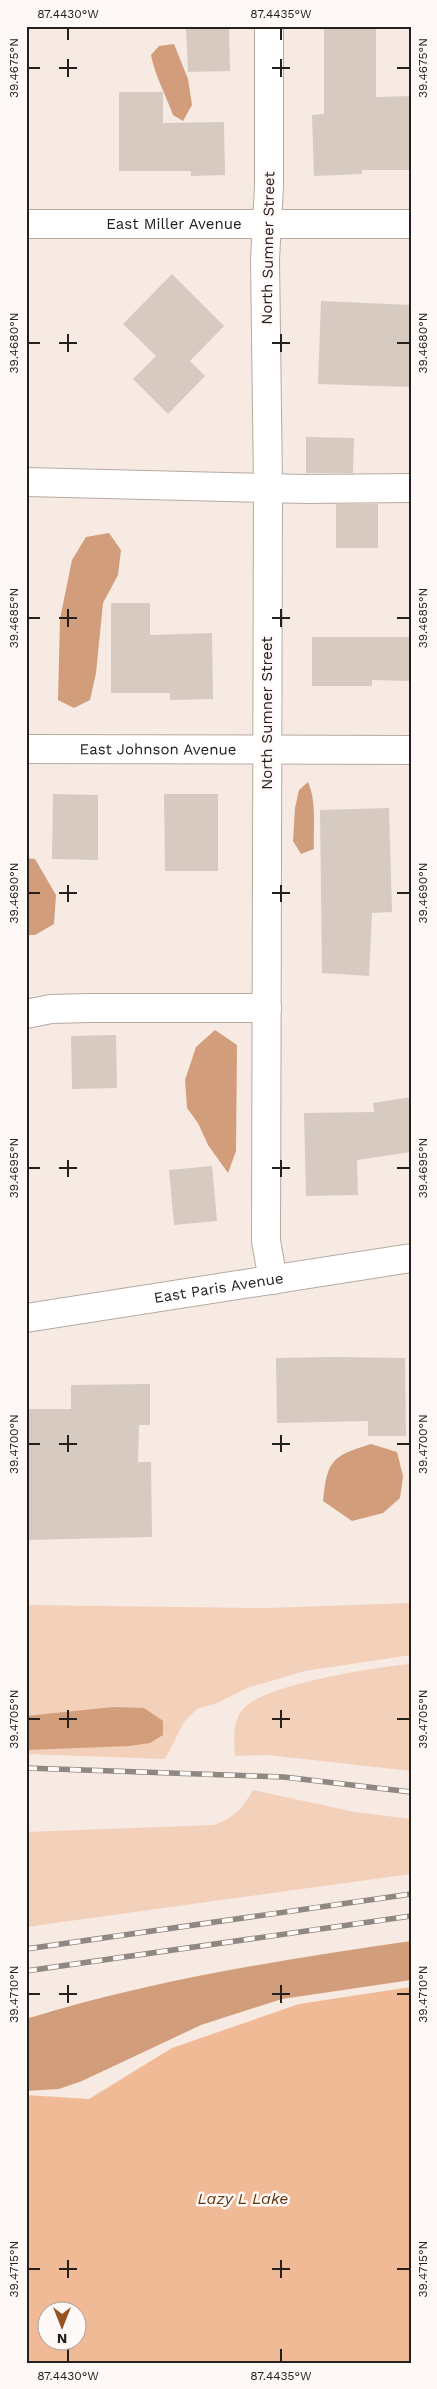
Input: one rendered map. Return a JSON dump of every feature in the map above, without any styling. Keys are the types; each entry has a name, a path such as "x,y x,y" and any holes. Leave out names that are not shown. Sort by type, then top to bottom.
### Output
{"street":[{"name":"North Sumner Street","path":"269,26 269,186 267,224 266,1241 273,1280"},
{"name":"East Miller Avenue","path":"26,224 411,224"},
{"path":"26,482 411,488"},
{"name":"East Johnson Avenue","path":"26,749 411,750"},
{"path":"26,1014 51,1010 89,1008 267,1008"},
{"name":"East Paris Avenue","path":"26,1318 411,1258"}],"shaded area":[{"path":"174,44 188,79 192,105 183,121 173,115 151,55 159,46"},
{"path":"109,533 121,550 118,575 103,603 96,673 90,700 74,708 58,700 60,619 72,560 86,537"},
{"path":"308,782 314,806 314,849 301,854 293,841 295,808 299,790"},
{"path":"26,858 35,859 56,895 54,924 35,935 26,935"},
{"path":"215,1030 237,1045 236,1151 228,1173 208,1145 198,1123 187,1108 185,1080 196,1047"},
{"path":"371,1444 397,1452 403,1476 400,1498 383,1513 352,1521 323,1501 327,1476 330,1468 340,1456"},
{"path":"411,1603 411,1655 305,1671 247,1688 217,1703 197,1709 184,1722 165,1759 26,1754 26,1605 266,1608"},
{"path":"411,1664 411,1771 268,1755 235,1756 234,1731 237,1719 243,1709 255,1700 274,1692 322,1678"},
{"path":"113,1707 144,1708 163,1721 163,1735 150,1743 130,1746 26,1750 26,1716"},
{"path":"253,1790 355,1812 411,1819 411,1874 26,1927 26,1832 214,1825 237,1812"},
{"path":"411,1941 411,1980 282,1999 201,2025 82,2081 59,2089 26,2091 26,2019 121,1993 217,1972"}],"water":[{"name":"Lazy L Lake","path":"411,1987 411,2363 26,2363 26,2095 89,2099 172,2048 299,2004"}],"building":[{"path":"186,26 229,26 230,71 188,72"},
{"path":"324,26 376,26 376,97 411,96 411,170 362,170 362,174 314,176 312,115 324,114"},
{"path":"119,92 163,92 163,123 224,122 225,175 191,176 191,171 119,171"},
{"path":"172,274 224,326 190,361 205,376 168,414 133,379 156,356 123,324"},
{"path":"321,301 411,305 411,387 318,384"},
{"path":"306,437 354,438 353,473 306,473"},
{"path":"336,504 378,504 378,548 336,548"},
{"path":"111,603 150,603 150,635 212,633 213,699 170,700 170,693 111,693"},
{"path":"312,637 411,637 411,681 372,680 372,686 312,686"},
{"path":"53,794 98,795 98,860 52,859"},
{"path":"164,794 218,794 218,871 165,871"},
{"path":"389,808 392,912 372,913 369,976 322,973 320,810"},
{"path":"116,1035 117,1088 72,1089 71,1036"},
{"path":"411,1097 411,1152 357,1160 358,1195 306,1196 304,1113 374,1112 373,1103"},
{"path":"212,1166 217,1221 174,1225 169,1170"},
{"path":"276,1358 405,1358 406,1436 368,1436 368,1421 277,1423"},
{"path":"150,1384 150,1425 139,1425 138,1462 151,1462 152,1537 26,1540 26,1409 71,1409 71,1385"}],"railway":[{"path":"26,1768 284,1777 411,1792"},
{"path":"26,1949 411,1894"},
{"path":"26,1971 411,1916"}]}
